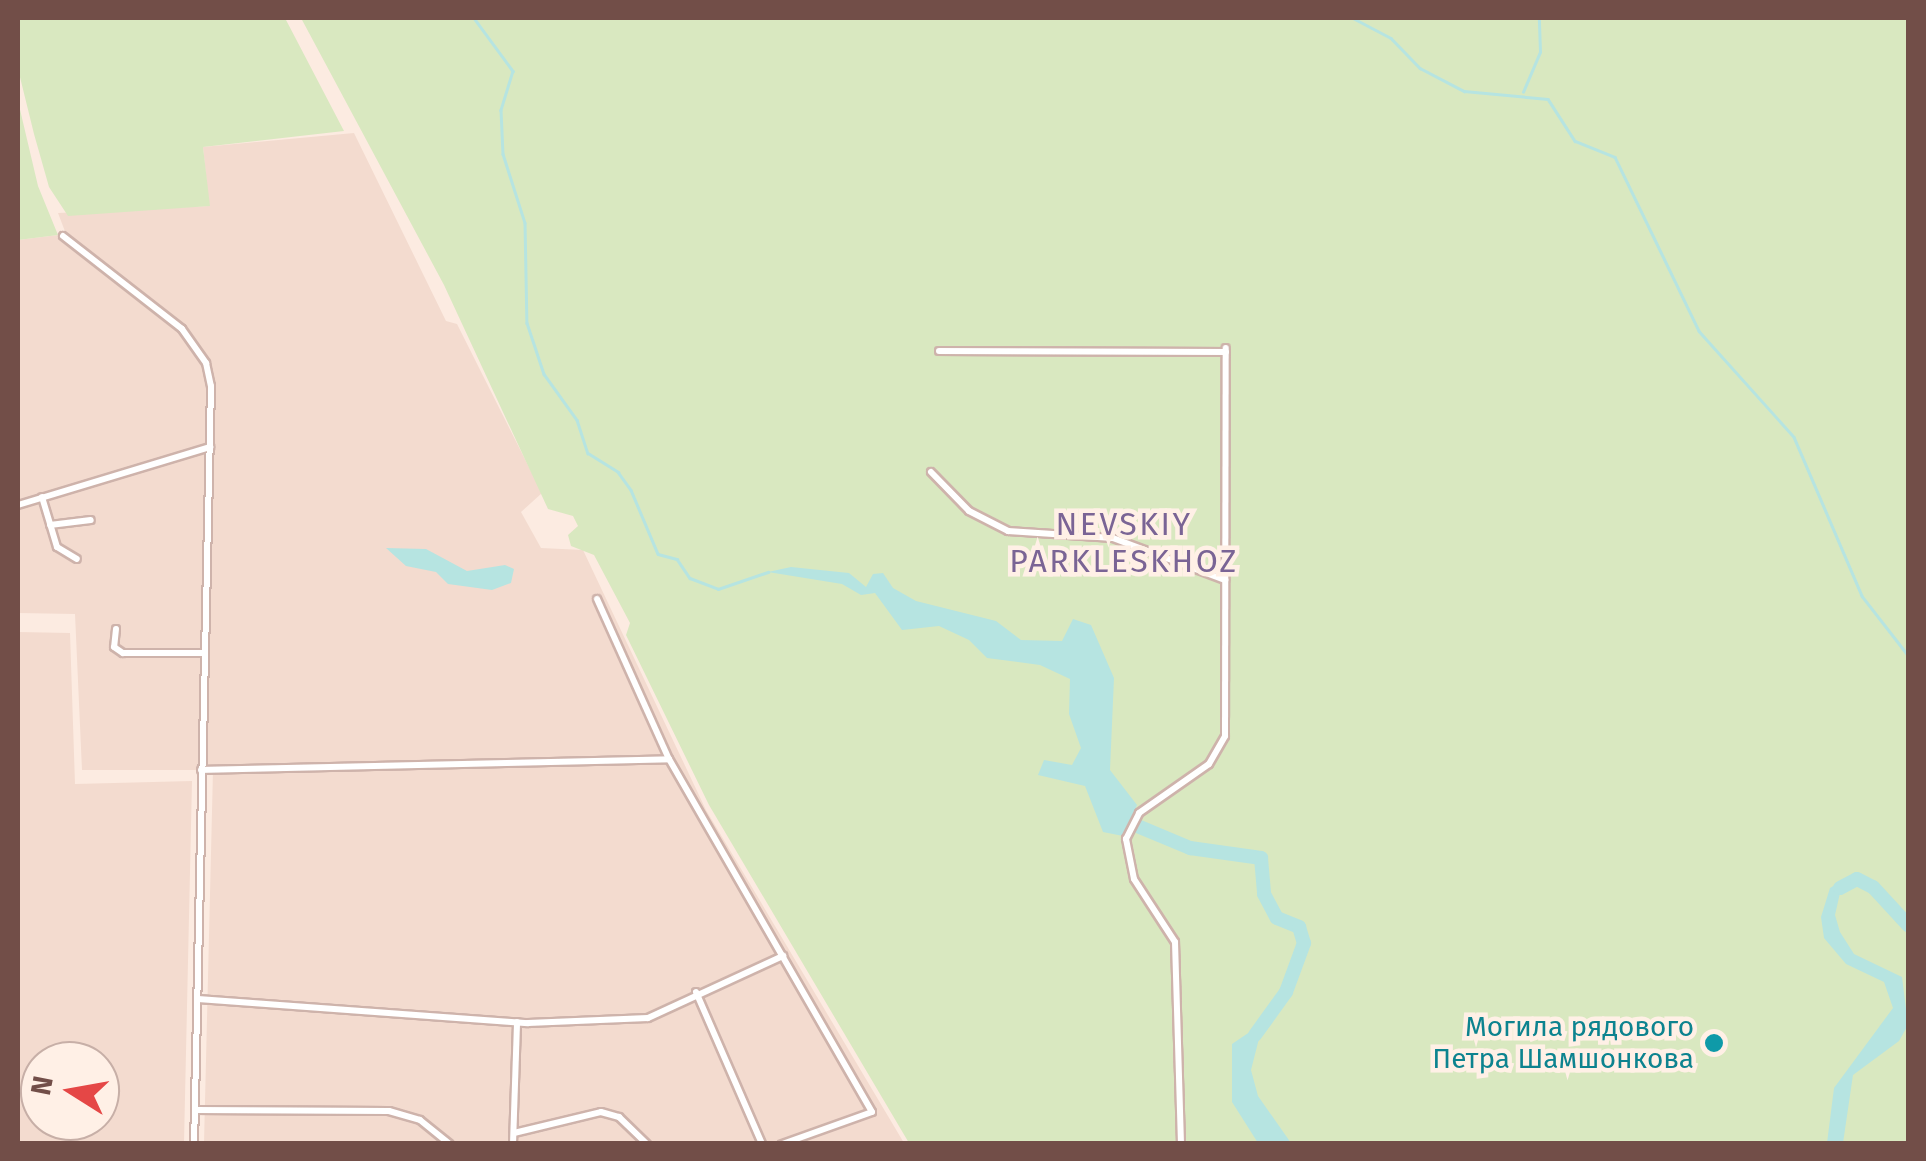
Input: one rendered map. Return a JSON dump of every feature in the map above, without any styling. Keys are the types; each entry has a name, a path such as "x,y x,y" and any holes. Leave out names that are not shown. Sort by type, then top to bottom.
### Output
{"street":[{"path":"62,236 195,344 211,386 194,1144"},
{"path":"939,351 1226,350 1220,752 1150,802 1126,839 1134,879 1174,942 1181,1144"},
{"path":"18,505 210,447"},
{"path":"931,472 968,512 1008,531 1113,538 1225,580"},
{"path":"42,498 57,547 77,559"},
{"path":"50,525 91,520"},
{"path":"596,599 669,759 872,1112 782,1144"},
{"path":"116,629 114,646 123,653 204,654"},
{"path":"201,770 669,759"},
{"path":"198,999 517,1022 648,1018 696,992 783,956"},
{"path":"696,992 762,1144"},
{"path":"513,1144 517,1022"},
{"path":"195,1110 405,1113 450,1144"},
{"path":"514,1133 600,1112 618,1118 647,1144"}],"shaded area":[{"path":"354,133 446,321 457,324 542,493 521,512 541,548 583,550 706,810 904,1143 204,1143 213,770 82,770 75,614 18,613 18,240 66,234 58,213 209,206 203,147"},
{"path":"18,632 70,633 75,784 192,781 184,1143 18,1143"}],"green space":[{"path":"18,18 285,18 344,131 203,147 210,206 68,216 49,187 34,134 18,69"},
{"path":"301,18 1908,18 1908,1143 909,1143 709,805 626,635 630,623 594,555 571,546 568,535 578,526 573,516 548,509 444,285"},
{"path":"18,101 38,186 58,235 18,240"}],"water":[{"path":"386,548 426,549 467,571 505,565 514,569 511,583 492,590 448,584 436,572 406,566"},
{"path":"791,567 849,573 866,587 873,574 883,573 893,588 916,601 996,621 1021,640 1062,641 1073,619 1091,625 1114,678 1110,770 1137,805 1123,836 1103,832 1085,786 1038,775 1044,760 1072,765 1081,748 1069,714 1070,679 1040,665 987,658 969,640 939,626 902,630 875,593 861,595 842,584 768,572"},
{"path":"1848,877 1857,879 1840,893 1835,915 1840,932 1854,954 1902,977 1908,1025 1899,1041 1853,1075 1843,1143 1827,1143 1834,1088 1893,1008 1884,982 1846,964 1824,938 1821,917 1830,888"},
{"path":"1263,1023 1251,1070 1258,1096 1291,1143 1258,1143 1232,1102 1232,1044"}],"waterway":[{"path":"474,18 513,71 501,110 503,154 525,223 527,323 544,374 577,420 588,453 618,472 631,490 658,554 677,559 690,578 718,589 768,572"},
{"path":"1353,18 1391,38 1420,68 1464,91 1548,99 1575,141 1615,157 1699,331 1794,437 1862,596 1908,655"},
{"path":"1523,92 1540,52 1539,18"},
{"path":"1135,825 1190,848 1261,858 1264,894 1277,918 1299,927 1304,943 1286,992 1255,1035"},
{"path":"1840,888 1857,879 1873,887 1908,925"}],"place":[{"name":"Могила рядового Петра Шамшонкова","path":"1714,1043"}],"district":[{"name":"NEVSKIY PARKLESKHOZ","path":"1124,544"}]}
